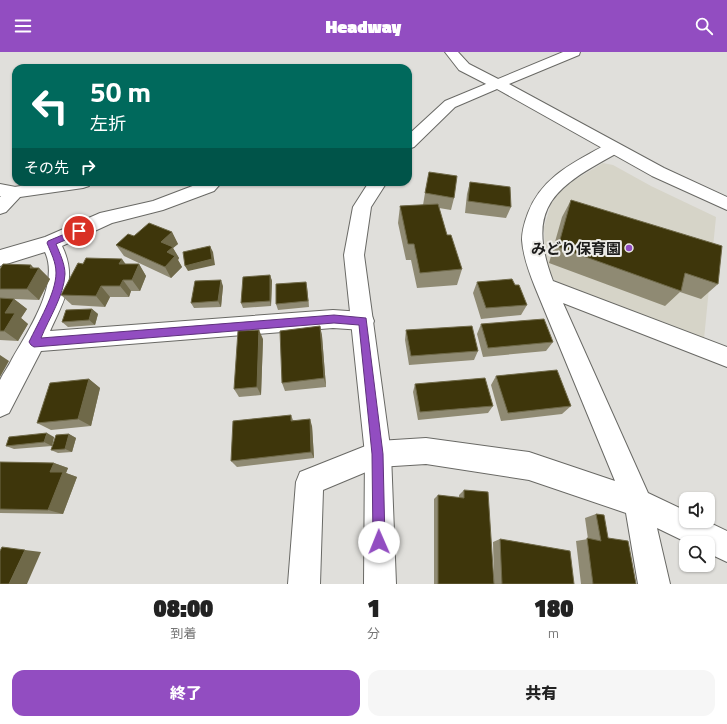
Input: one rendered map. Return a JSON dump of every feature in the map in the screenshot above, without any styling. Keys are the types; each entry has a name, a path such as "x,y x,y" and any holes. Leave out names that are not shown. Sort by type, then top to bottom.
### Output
{"street":[{"path":"451,52 464,67 499,84 658,172 727,204"},
{"path":"412,137 450,104 574,52"},
{"path":"613,148 565,176 549,189 540,204 532,234 536,259 545,287 638,503 654,584"},
{"path":"0,208 7,191 49,186"},
{"path":"0,258 51,243 107,218 157,206 209,186"},
{"path":"375,186 362,207 354,255 378,454 380,584"},
{"path":"0,405 34,342 56,294 60,274 58,258 51,243"},
{"path":"545,287 727,357"},
{"path":"34,342 334,319 363,321"},
{"path":"304,584 310,482 378,454 426,451 529,466 638,503 727,546"}],"shaded area":[{"name":"みどり保育園","path":"603,163 613,165 651,186 716,217 704,339 556,282 549,273 545,256 544,227 551,204 556,195 566,185"}],"building":[{"path":"429,172 457,176 454,198 425,193"},
{"path":"470,182 510,187 511,207 468,201"},
{"path":"571,200 722,246 718,284 685,273 681,291 558,247"},
{"path":"438,204 447,235 451,235 462,269 420,273 414,244 408,244 400,206"},
{"path":"149,223 172,232 161,242 173,247 167,252 175,256 165,267 116,245 128,234 134,236"},
{"path":"210,246 212,259 185,266 183,252"},
{"path":"86,258 122,259 119,264 139,264 132,280 123,280 120,286 101,286 96,296 61,295 78,263 83,264"},
{"path":"3,264 31,265 30,268 39,268 27,289 0,289 0,269"},
{"path":"270,275 270,301 241,303 243,277"},
{"path":"512,279 515,285 519,285 527,305 486,308 477,282"},
{"path":"221,280 218,301 191,303 195,281"},
{"path":"306,282 308,301 276,304 276,284"},
{"path":"0,298 14,299 5,313 15,313 4,331 0,331"},
{"path":"92,309 89,320 62,322 66,310"},
{"path":"544,319 553,342 488,348 481,324"},
{"path":"320,326 324,378 282,383 280,331"},
{"path":"472,326 478,351 411,356 406,330"},
{"path":"259,330 257,387 234,389 238,331"},
{"path":"557,370 571,406 508,413 496,376"},
{"path":"485,378 493,406 420,412 415,384"},
{"path":"89,379 78,419 37,423 50,383"},
{"path":"291,415 291,421 310,419 311,452 231,461 233,421"},
{"path":"47,433 44,442 6,446 9,437"},
{"path":"69,434 65,449 51,450 56,435"},
{"path":"0,462 54,463 50,472 63,472 48,510 0,509"},
{"path":"464,490 488,492 494,584 438,584 438,495 464,498"},
{"path":"596,514 604,515 608,538 628,541 636,584 593,584 587,538 601,541"},
{"path":"500,539 570,551 574,584 502,584"},
{"path":"2,547 25,550 9,584 0,584 0,551"}],"place":[{"name":"みどり保育園","path":"629,248"}],"route":[{"path":"79,231 51,243 58,258 60,274 56,294 34,342 334,319 363,321 378,454 379,542"}]}
